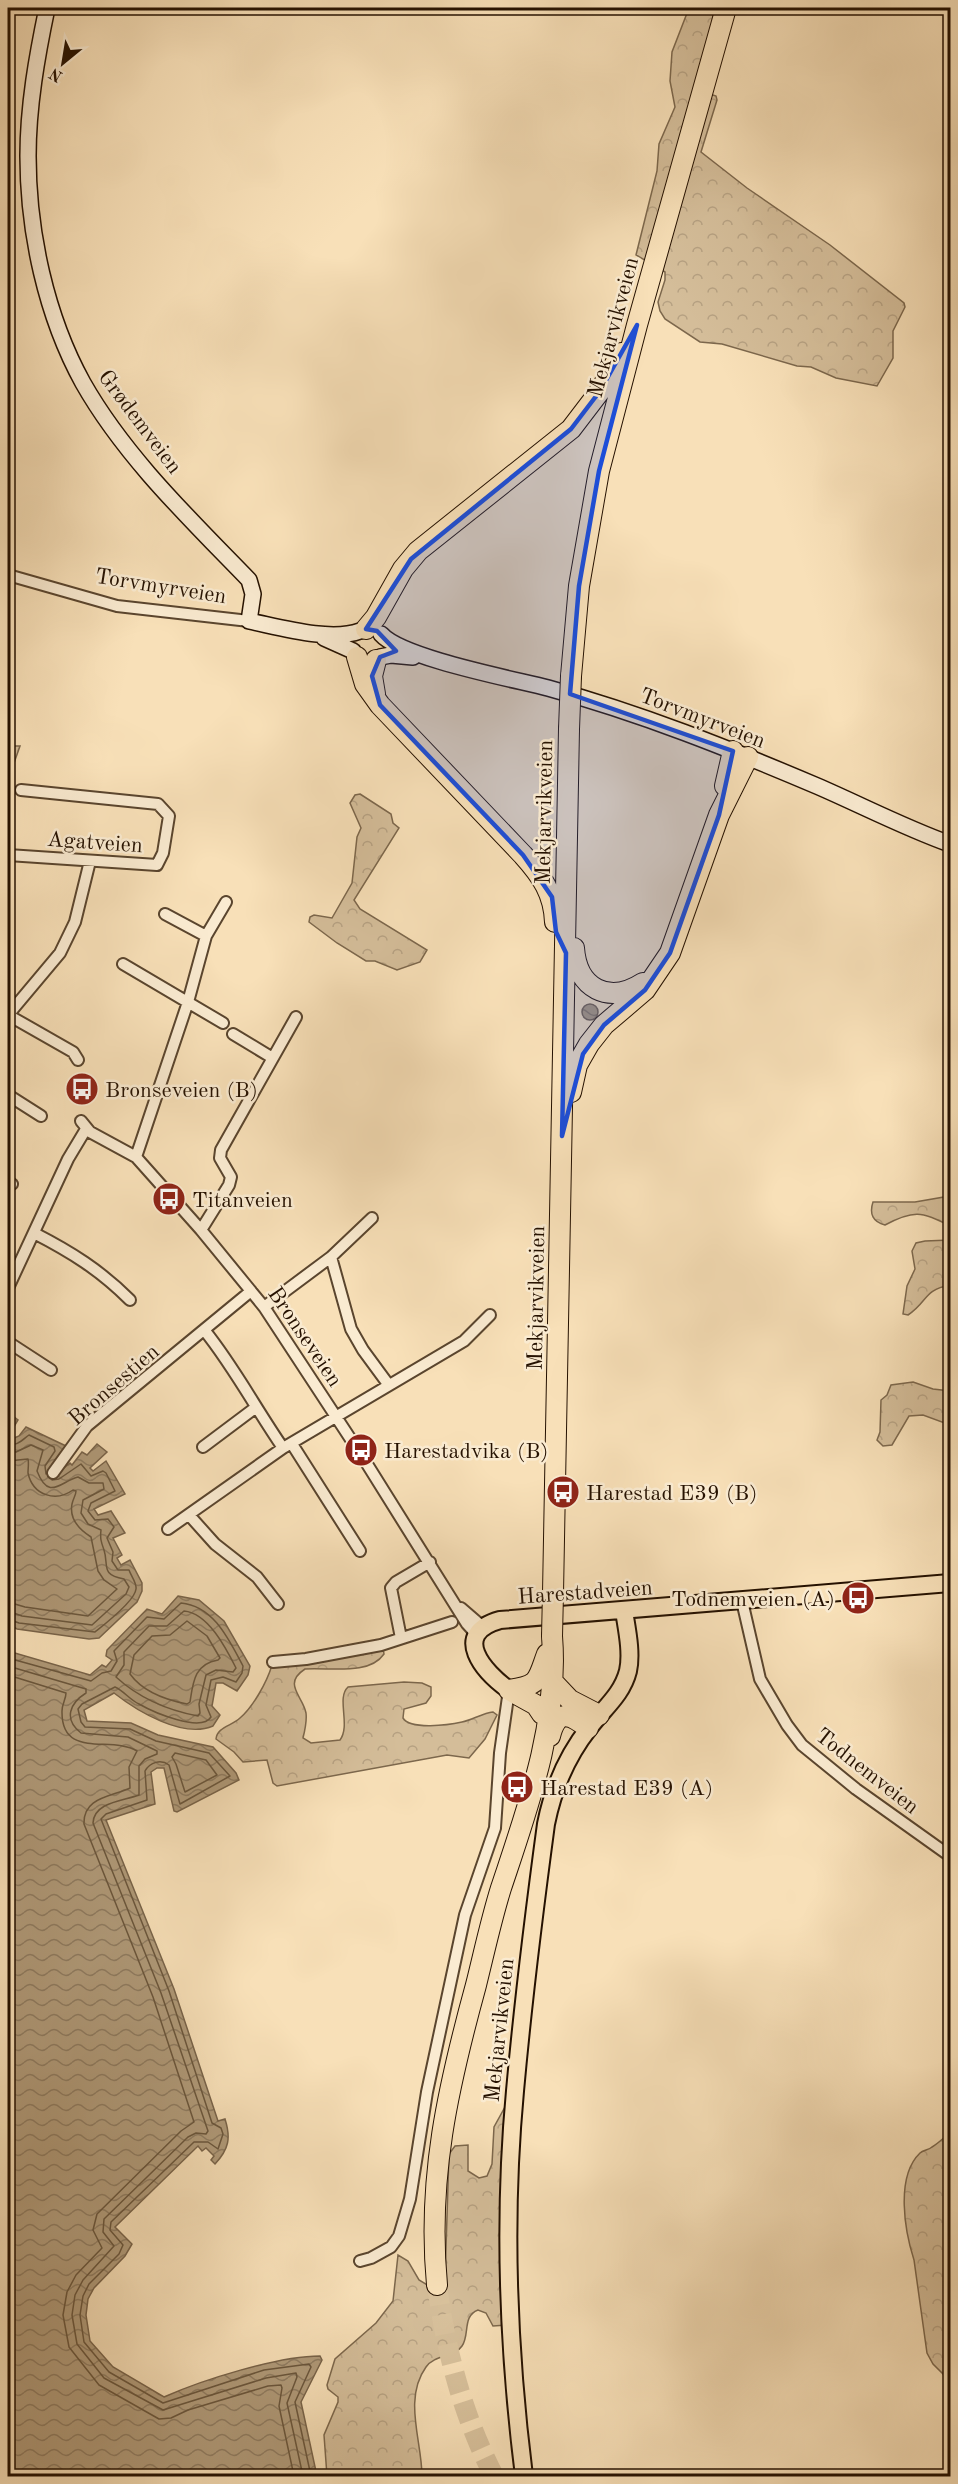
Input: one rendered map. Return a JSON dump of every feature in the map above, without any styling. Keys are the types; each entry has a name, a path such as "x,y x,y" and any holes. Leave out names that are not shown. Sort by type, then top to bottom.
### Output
{"highway":[{"name":"Mekjarvikveien","path":"546,1713 553,1593 569,729 579,586 599,471 637,325 726,8"},
{"path":"369,631 403,569 418,551 571,429 600,391 637,325"},
{"path":"355,654 365,684 380,705 536,870 552,897 556,933 566,953"},
{"path":"378,658 372,676 380,705"},
{"path":"562,1136 573,1079 583,1054 597,1033 645,990 670,953 740,754"},
{"path":"566,922 572,937 578,970 583,979 597,990 605,993 624,993 642,984 660,970"},
{"name":"Mekjarvikveien","path":"546,1713 553,1682 551,1641"},
{"path":"509,1690 527,1687 539,1679 551,1641"},
{"path":"553,1682 594,1722"},
{"path":"509,1690 546,1713"},
{"path":"437,2285 434,2249 435,2208 442,2122 501,1890 515,1850 543,1749 546,1713"},
{"path":"501,1890 507,1849 546,1713"},
{"path":"543,1749 559,1718 570,1716 594,1722"}],"main road":[{"name":"Grødemveien","path":"47,8 34,85 28,154 32,218 52,309 83,382 104,415 156,481 249,580 253,594 249,621"},
{"name":"Torvmyrveien","path":"249,621 310,632 347,634 369,631 391,643 430,658 582,697 740,754 951,844"},
{"path":"369,631 385,643 378,658 366,662 355,654 354,637 369,631"},
{"name":"Torvmyrveien","path":"310,632 355,654"},
{"name":"Torvmyrveien","path":"378,658 391,655 430,658"},
{"name":"Harestadveien","path":"480,1631 500,1620 951,1583"},
{"name":"Mekjarvikveien","path":"525,2476 518,2426 509,2299 509,2203 515,2091 546,1824 558,1782 594,1722 619,1692 629,1668 624,1611"},
{"path":"480,1631 475,1646 480,1664 489,1676 509,1690"}],"street":[{"name":"Torvmyrveien","path":"8,575 117,606 249,621"},
{"name":"Agatveien","path":"8,855 157,865 163,853 169,816 158,804 21,790"},
{"path":"78,1060 73,1052 8,1015 60,953 75,922 90,861"},
{"path":"136,1157 188,1002 206,936 226,902"},
{"path":"165,914 206,936"},
{"path":"123,964 224,1023"},
{"path":"201,1230 229,1185 231,1177 220,1158 221,1150 296,1017"},
{"path":"233,1034 272,1057"},
{"path":"8,1095 41,1116"},
{"name":"Bronseveien","path":"8,1288 84,1125 136,1157 264,1306 454,1602 480,1631"},
{"path":"264,1306 331,1257 372,1218"},
{"path":"34,1233 75,1254 111,1281 130,1300"},
{"path":"331,1257 351,1329 388,1384"},
{"name":"Bronsestien","path":"53,1473 87,1426 251,1291"},
{"path":"168,1529 287,1446 464,1341 490,1315"},
{"path":"205,1331 220,1350 255,1408 287,1446 360,1551"},
{"path":"8,1342 51,1370"},
{"path":"203,1447 255,1408"},
{"path":"189,1515 209,1540 257,1577 278,1604"},
{"path":"401,1638 391,1588 396,1582 430,1562"},
{"name":"Todnemveien","path":"742,1601 760,1679 787,1725 802,1745 856,1789 951,1856"},
{"path":"273,1662 306,1659 381,1645 452,1622"},
{"path":"360,2261 391,2247 399,2236 410,2199 427,2091 460,1936 495,1828 500,1753 509,1690"}],"highlighted area":[{"path":"637,325 599,471 579,586 570,694 733,751 719,815 670,953 645,990 604,1025 583,1054 562,1136 566,953 556,932 552,897 523,855 380,705 372,676 380,657 396,651 377,631 366,629 411,559 571,429 600,391"}],"green space":[{"path":"689,8 711,8 713,16 704,92 716,96 717,100 701,152 747,188 830,245 904,303 905,307 893,331 893,358 877,386 836,378 811,367 797,366 722,344 700,342 665,319 660,311 658,302 665,280 665,272 636,255 657,171 659,144 675,107 670,81 672,52"},
{"path":"8,746 20,746 8,780"},
{"path":"360,794 391,814 393,823 399,828 354,900 360,909 427,950 420,962 397,970 375,961 366,961 309,922 310,917 314,915 332,918 352,883 357,837 361,828 350,803 355,795"},
{"path":"950,1196 950,1226 932,1217 918,1214 903,1217 885,1225 875,1220 872,1214 873,1202 915,1202"},
{"path":"950,1240 950,1285 930,1293 908,1315 903,1314 907,1286 915,1269 912,1251 916,1243"},
{"path":"913,1382 933,1389 950,1391 950,1425 923,1415 909,1416 892,1445 883,1446 877,1440 880,1432 881,1400 887,1395 891,1385"},
{"path":"383,1648 384,1654 369,1665 348,1669 305,1669 298,1675 294,1685 306,1716 303,1738 311,1743 340,1740 344,1727 343,1698 348,1687 404,1682 422,1683 431,1687 431,1696 426,1703 404,1709 403,1718 407,1722 439,1725 462,1722 493,1712 497,1715 485,1739 469,1758 447,1755 277,1786 273,1783 267,1760 243,1762 216,1739 219,1732 237,1721 255,1701 272,1665"},
{"path":"505,2107 511,2107 517,2130 516,2304 519,2318 507,2325 493,2326 486,2313 478,2310 468,2321 464,2342 459,2350 434,2360 426,2367 419,2379 415,2406 422,2476 327,2476 324,2435 338,2397 328,2389 327,2385 335,2359 376,2323 393,2301 398,2255 408,2261 419,2280 434,2289 445,2279 449,2154 455,2146 468,2145 468,2171 479,2178 487,2176 492,2164 494,2127"},
{"path":"950,2133 950,2390 943,2374 933,2364 927,2353 904,2205 907,2176 912,2163 920,2153 931,2148"}],"water":[{"path":"590,1004 596,1006 598,1012 596,1018 590,1020 584,1018 582,1012 584,1006"},
{"path":"9,1413 18,1420 9,1435 12,1439 19,1436 26,1427 66,1446 55,1475 70,1463 72,1465 82,1452 87,1455 97,1444 107,1452 90,1468 93,1471 106,1461 125,1494 94,1509 98,1515 111,1511 125,1533 113,1538 122,1555 117,1558 121,1565 130,1560 142,1583 142,1591 137,1602 99,1638 89,1639 17,1629 8,1624"},
{"path":"178,1596 199,1600 224,1621 250,1666 248,1675 237,1691 223,1683 216,1683 212,1706 220,1715 213,1726 188,1729 175,1726 135,1708 114,1693 84,1710 87,1721 131,1723 158,1735 213,1747 236,1773 239,1780 177,1812 174,1811 164,1768 157,1768 151,1772 155,1804 106,1820 174,1989 218,2121 225,2119 228,2143 215,2164 211,2160 214,2156 206,2148 202,2151 198,2146 115,2227 132,2244 125,2256 94,2288 88,2299 86,2315 90,2341 113,2367 164,2397 198,2383 262,2364 320,2356 322,2360 301,2402 317,2476 8,2476 8,1651 90,1675 102,1665 106,1667 112,1660 106,1656 107,1650 147,1609 162,1614"}],"tunnel":[{"path":"437,2285 445,2335 457,2383 473,2430 494,2476"}],"place":[{"name":"Bronseveien (B)","path":"82,1089"},
{"name":"Titanveien","path":"169,1199"},
{"name":"Harestadvika (B)","path":"361,1450"},
{"name":"Harestad E39 (B)","path":"563,1492"},
{"name":"Todnemveien (A)","path":"858,1598"},
{"name":"Harestad E39 (A)","path":"517,1787"}]}
